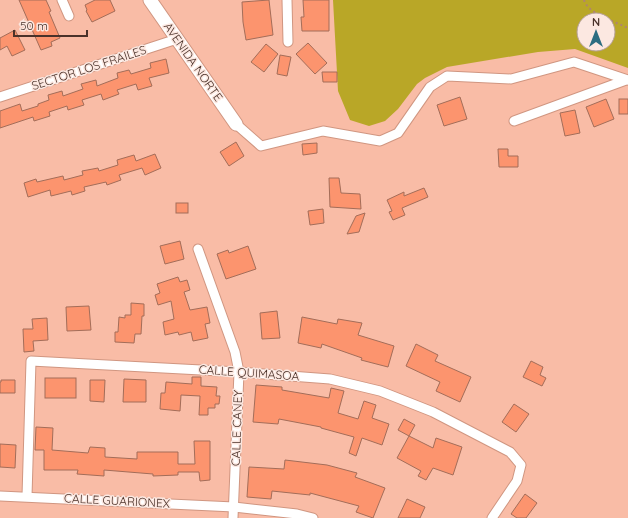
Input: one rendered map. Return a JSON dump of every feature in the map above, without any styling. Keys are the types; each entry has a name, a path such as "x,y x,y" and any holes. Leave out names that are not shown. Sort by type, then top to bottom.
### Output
{"street":[{"path":"62,0 69,16"},
{"name":"AVENIDA NORTE","path":"150,0 236,124"},
{"path":"287,0 288,42"},
{"name":"SECTOR LOS FRAILES","path":"0,97 177,39"},
{"path":"236,124 261,146 323,131 380,141 398,133 430,87 447,76 511,79 574,62 627,80"},
{"path":"514,121 627,80"},
{"name":"CALLE CANEY","path":"198,249 235,352 239,372 233,518"},
{"name":"CALLE QUIMASOA","path":"27,496 31,361 239,372 330,379 380,392 433,412 510,452 521,465 517,481 492,518"},
{"name":"CALLE GUARIONEX","path":"0,496 27,496 234,507 297,514 313,518"}],"path":[{"path":"584,0 585,4 595,13 628,28"}],"shaded area":[{"path":"333,0 628,0 628,68 583,52 616,52 616,12 576,12 576,49 538,52 447,67 425,78 417,84 398,109 385,121 369,126 350,120 338,91"}],"building":[{"path":"19,0 46,0 51,11 49,12 60,38 51,42 52,46 41,50"},
{"path":"95,0 110,0 115,11 92,22 86,11 85,5"},
{"path":"269,0 273,35 246,40 242,2"},
{"path":"303,0 329,0 329,31 302,31 301,17 304,17"},
{"path":"15,30 25,50 12,56 7,46 0,50 0,38"},
{"path":"308,43 327,63 315,74 296,54"},
{"path":"266,44 278,54 264,72 251,62"},
{"path":"280,55 291,57 287,76 277,74"},
{"path":"166,59 169,73 149,78 152,86 138,90 136,84 117,90 119,94 103,100 101,94 82,100 84,105 68,110 67,106 49,112 50,116 34,121 33,117 0,128 0,111 20,104 22,111 38,106 38,104 49,100 48,95 62,91 63,96 83,89 81,84 96,80 97,86 118,78 117,73 129,70 131,74 151,68 150,63"},
{"path":"322,72 337,72 337,82 323,82"},
{"path":"460,97 467,119 444,126 437,105"},
{"path":"606,99 614,119 594,127 586,107"},
{"path":"619,99 628,99 628,114 619,114"},
{"path":"575,110 580,133 565,136 560,113"},
{"path":"236,142 244,156 229,166 220,152"},
{"path":"317,143 317,153 303,155 302,144"},
{"path":"498,149 508,149 508,156 518,156 518,167 499,167"},
{"path":"155,154 161,168 145,175 142,168 119,175 121,180 107,185 106,182 84,187 85,191 72,195 71,191 51,196 50,190 28,197 24,183 36,179 37,182 63,176 64,180 83,175 82,171 98,168 99,171 118,165 117,160 134,155 136,161"},
{"path":"329,178 339,178 341,193 360,194 361,209 330,207"},
{"path":"424,188 428,197 402,208 405,215 393,220 389,212 392,211 387,200 404,192 404,196"},
{"path":"176,203 188,203 188,213 176,213"},
{"path":"323,209 324,223 310,225 308,211"},
{"path":"365,213 359,232 347,234 356,216"},
{"path":"180,241 184,259 165,264 160,246"},
{"path":"248,246 256,269 226,279 217,254 228,250 229,253"},
{"path":"178,277 180,282 187,280 190,290 184,292 190,310 207,307 210,323 205,324 208,338 193,341 191,332 179,335 178,332 165,335 163,322 174,319 171,301 158,305 155,295 160,293 157,284"},
{"path":"131,303 144,304 141,334 135,334 134,343 115,342 115,332 118,332 119,317 125,318 125,315 131,315"},
{"path":"89,306 91,330 67,331 66,307"},
{"path":"277,311 280,338 262,339 260,313"},
{"path":"302,317 337,324 338,319 362,323 358,335 394,346 388,367 361,360 362,358 322,344 321,348 298,343"},
{"path":"47,318 48,340 33,341 34,351 24,352 23,329 33,329 32,319"},
{"path":"416,344 438,355 435,361 471,377 460,402 436,391 440,382 406,366"},
{"path":"531,361 543,367 540,375 546,378 542,386 523,377"},
{"path":"192,377 201,377 201,386 217,387 216,396 220,396 219,404 215,404 215,408 208,408 208,415 199,415 200,396 181,395 180,411 160,409 161,393 165,393 166,382 192,384"},
{"path":"45,378 76,378 76,398 45,398"},
{"path":"124,379 146,380 146,402 123,402"},
{"path":"1,380 15,380 15,393 0,393"},
{"path":"90,380 105,380 104,402 90,401"},
{"path":"256,385 282,387 282,390 329,398 331,388 344,391 338,413 358,419 364,401 376,405 372,418 389,424 382,445 362,438 356,456 349,453 354,437 321,427 279,419 278,424 253,422"},
{"path":"514,404 529,414 516,432 502,422"},
{"path":"404,419 415,425 409,436 398,430"},
{"path":"36,427 53,428 52,450 88,453 90,447 105,448 105,457 137,459 137,452 178,452 178,464 195,464 194,441 210,441 210,480 200,481 199,472 178,472 178,475 153,476 153,474 104,470 104,476 77,474 78,470 44,470 44,450 35,450"},
{"path":"409,436 433,448 436,438 462,447 453,475 433,468 426,480 418,476 421,471 397,458"},
{"path":"0,444 16,445 15,468 0,467"},
{"path":"285,460 327,465 357,473 355,477 385,488 373,518 356,512 359,506 310,493 310,495 272,491 271,499 247,497 249,467 284,469"},
{"path":"525,494 537,503 526,518 517,518 511,514"},
{"path":"407,499 425,507 420,518 398,518"}]}
